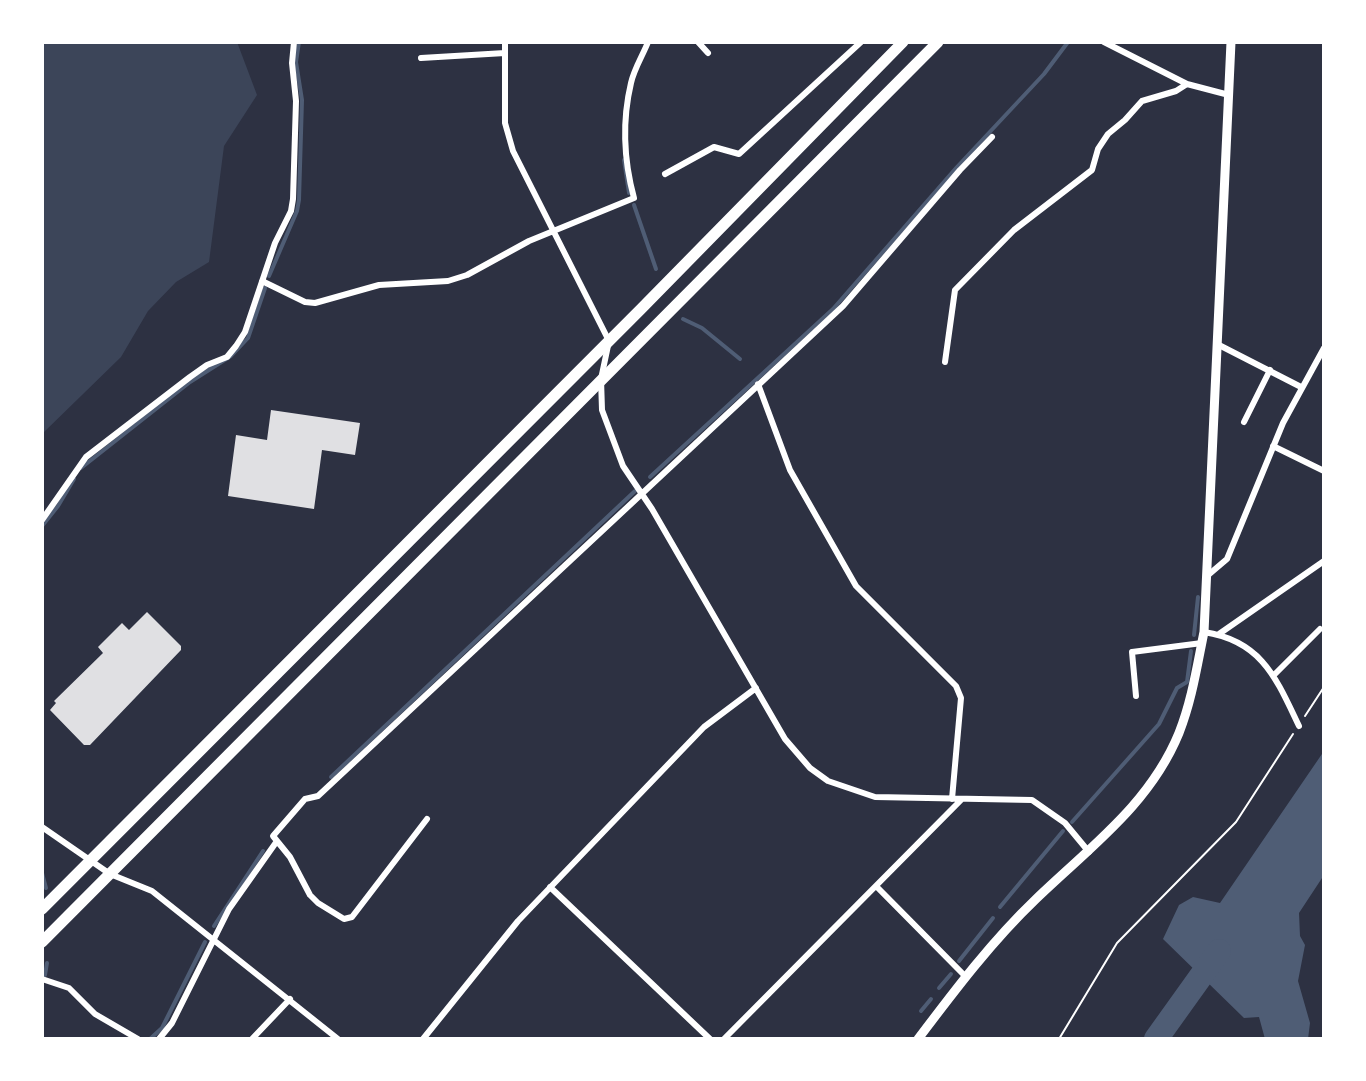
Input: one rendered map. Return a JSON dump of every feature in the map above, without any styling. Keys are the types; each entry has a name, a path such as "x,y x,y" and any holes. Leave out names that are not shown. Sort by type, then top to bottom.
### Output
{"highway":[{"path":"42,909 903,42"},
{"path":"42,942 938,42"}],"main road":[{"path":"918,1039 984,953 1036,899 1130,811 1158,773 1172,747 1192,694 1204,632 1231,42"}],"street":[{"path":"42,520 86,457 190,377 207,365 227,357 245,332 293,199 294,42"},
{"path":"505,42 504,108 508,138 609,341 601,379 602,410 612,439 623,466 785,739 810,768 828,781 875,797 1032,800 1065,823 1089,852"},
{"path":"640,42 645,50"},
{"path":"262,281 305,302 315,303 379,285 448,281 467,275 529,241 634,198 626,171 627,108 631,81 648,42"},
{"path":"698,42 708,53"},
{"path":"665,174 714,147 739,154 861,42"},
{"path":"1104,42 1187,84 1229,95"},
{"path":"421,58 505,53"},
{"path":"945,362 955,290 1014,230 1092,170 1098,149 1108,134 1142,101 1176,91 1187,84"},
{"path":"427,819 352,917 344,919 310,895 290,857 273,836 305,799 318,796 843,306 992,137"},
{"path":"1217,344 1301,387"},
{"path":"1207,576 1227,559 1273,446 1324,348"},
{"path":"1244,422 1270,370"},
{"path":"758,384 790,470 856,586 956,686 961,698 952,799"},
{"path":"1273,446 1324,471"},
{"path":"1219,634 1324,561"},
{"path":"1274,675 1320,629"},
{"path":"1204,632 1242,642 1263,661 1274,675 1299,726"},
{"path":"1136,696 1132,652 1202,643"},
{"path":"423,1039 518,921 550,887 704,727 756,688"},
{"path":"724,1039 962,799"},
{"path":"42,827 110,874 152,891 338,1039"},
{"path":"159,1039 172,1023 229,909 277,841"},
{"path":"876,886 966,977"},
{"path":"550,887 710,1039"},
{"path":"42,979 69,988 95,1014 138,1039"},
{"path":"252,1039 290,999"}],"path":[{"path":"1059,1039 1117,943 1236,822 1324,687"}],"shaded area":[{"path":"42,42 237,42 257,95 224,146 209,262 176,282 148,311 121,357 42,434"},
{"path":"1324,751 1324,875 1299,913 1300,936 1305,945 1298,981 1310,1023 1308,1039 1265,1039 1259,1017 1244,1018 1163,939 1179,905 1193,897 1220,903"}],"building":[{"path":"271,410 360,423 355,455 322,450 314,509 228,496 236,435 267,440"},
{"path":"147,612 181,646 181,650 90,745 84,745 50,710 56,703 54,701 103,653 98,647 122,623 129,630"}],"waterway":[{"path":"269,276 299,200 302,100 296,62 299,42"},
{"path":"650,477 833,309 957,167 1044,74 1068,42"},
{"path":"624,160 629,193"},
{"path":"634,205 656,269"},
{"path":"81,468 190,382 231,356 248,338 265,288"},
{"path":"683,319 702,328 740,359"},
{"path":"42,526 74,479"},
{"path":"331,777 635,491"},
{"path":"1194,635 1198,597"},
{"path":"1072,822 1159,724 1177,688 1187,682 1191,651"},
{"path":"1000,907 1063,831"},
{"path":"214,926 263,851"},
{"path":"42,873 46,888"},
{"path":"959,961 993,918"},
{"path":"150,1039 162,1028 205,942"},
{"path":"1156,1039 1219,951"},
{"path":"45,975 47,963"},
{"path":"939,988 951,974"},
{"path":"921,1011 931,999"}]}
